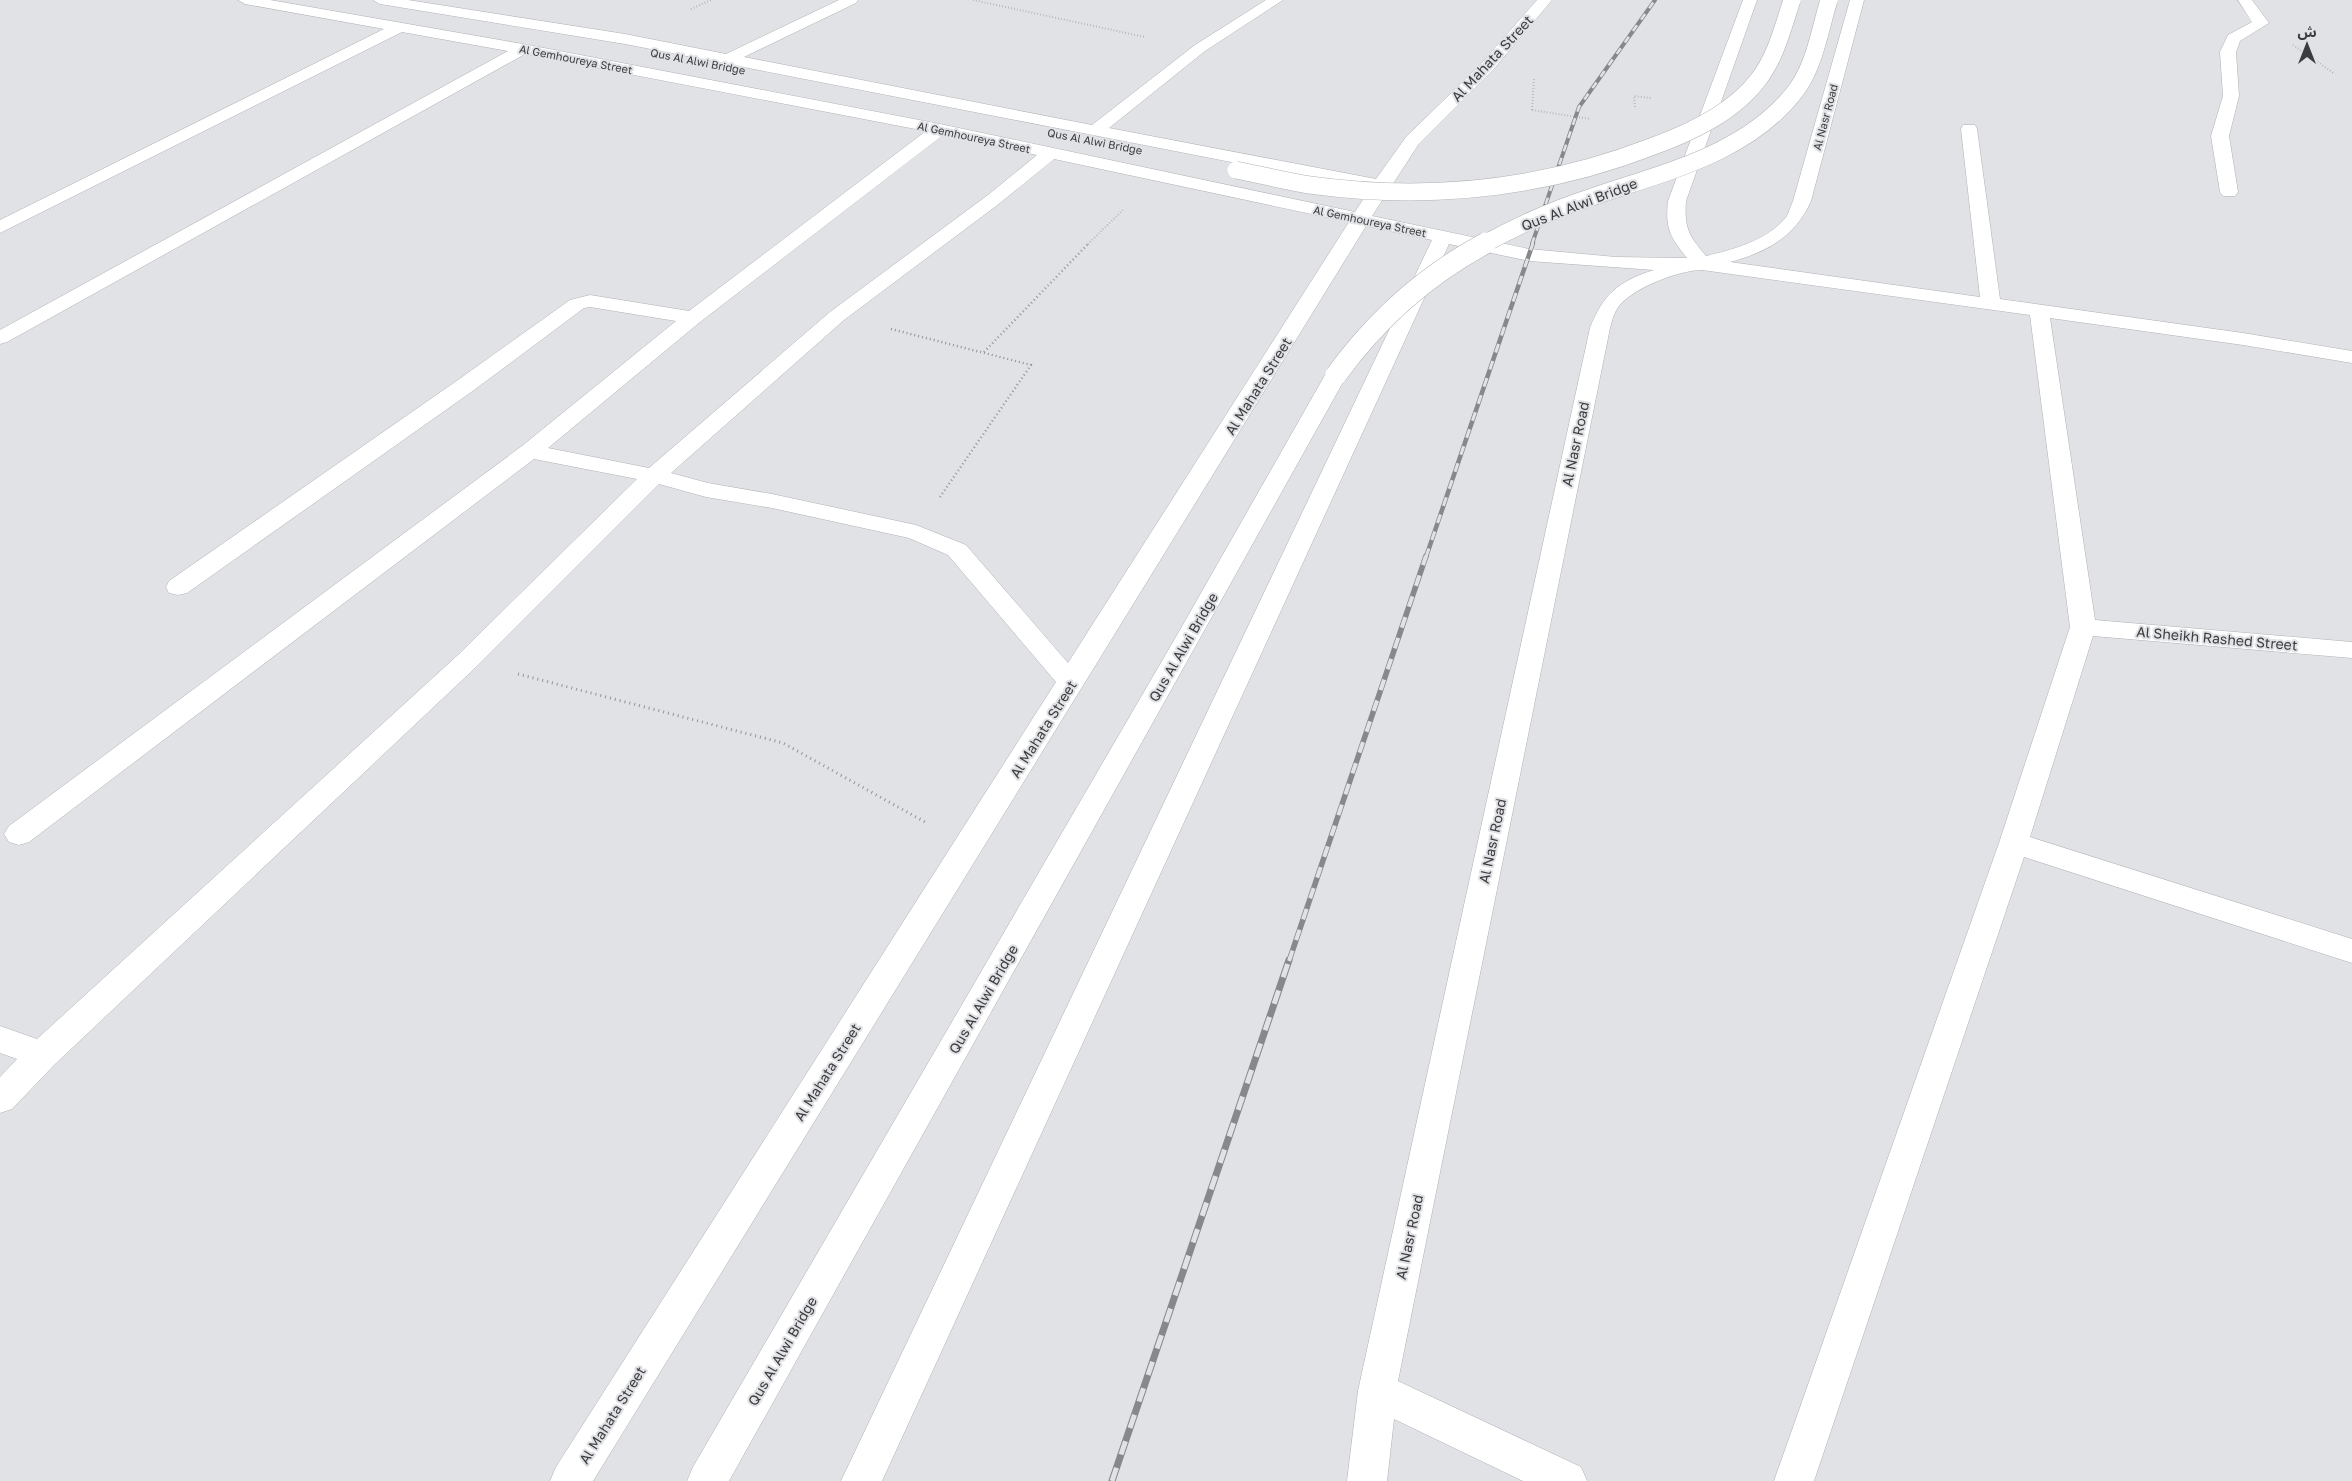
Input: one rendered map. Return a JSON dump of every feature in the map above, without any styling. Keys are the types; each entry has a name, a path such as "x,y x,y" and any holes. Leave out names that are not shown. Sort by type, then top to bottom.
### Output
{"street":[{"name":"Al Gemhoureya Street","path":"245,0 523,49 940,129 1529,255 1586,262 1702,264"},
{"name":"Qus Al Alwi Bridge","path":"327,0 578,39 697,60 1318,186 1407,193 1495,188 1571,174 1636,154 1689,132 1730,107 1758,80 1773,53 1792,0"},
{"path":"380,0 625,39 1383,186"},
{"path":"728,59 851,0"},
{"path":"1096,130 1200,48 1276,0"},
{"name":"Al Mahata Street","path":"570,1481 1383,186 1398,159 1412,141 1486,68 1545,0"},
{"path":"1750,0 1677,201 1675,221 1684,242 1702,264 2352,357"},
{"name":"Qus Al Alwi Bridge","path":"707,1481 1193,630 1336,375 1370,331 1410,294 1455,260 1506,232 1560,208 1698,160 1741,138 1775,113 1797,88 1810,62 1829,0"},
{"name":"Al Nasr Road","path":"1367,1481 1377,1390 1600,328 1609,305 1631,286 1664,272 1742,253 1772,238 1793,220 1802,201 1857,0"},
{"path":"2229,192 2220,136 2231,96 2228,52 2233,38 2261,23 2245,0"},
{"path":"0,227 400,27"},
{"path":"0,338 523,49"},
{"path":"19,834 530,451 693,318 940,129"},
{"path":"1969,129 1991,304"},
{"path":"0,1099 42,1054 467,661 654,476 837,316 994,199 1050,153"},
{"path":"861,1481 1443,236"},
{"path":"178,587 466,385 576,304 590,301 693,318"},
{"path":"1794,1481 2014,843 2083,627 2040,311"},
{"path":"530,451 654,476 706,490 772,501 916,532 957,550 1071,683"},
{"name":"Al Sheikh Rashed Street","path":"2083,627 2352,650"},
{"path":"2014,843 2352,951"},
{"path":"0,1039 42,1054"},
{"path":"1377,1390 1567,1481"}],"path":[{"path":"973,0 1200,48"},
{"path":"2261,23 2335,74"},
{"path":"1535,77 1532,110 1590,119"},
{"path":"984,352 1109,222 1163,177"},
{"path":"837,316 1031,365 916,532"},
{"path":"467,661 783,743 969,846"}],"railway":[{"path":"1532,244 1579,107 1655,0"},
{"path":"1426,557 1533,243"},
{"path":"1289,961 1426,556"},
{"path":"1112,1481 1289,960"}]}
